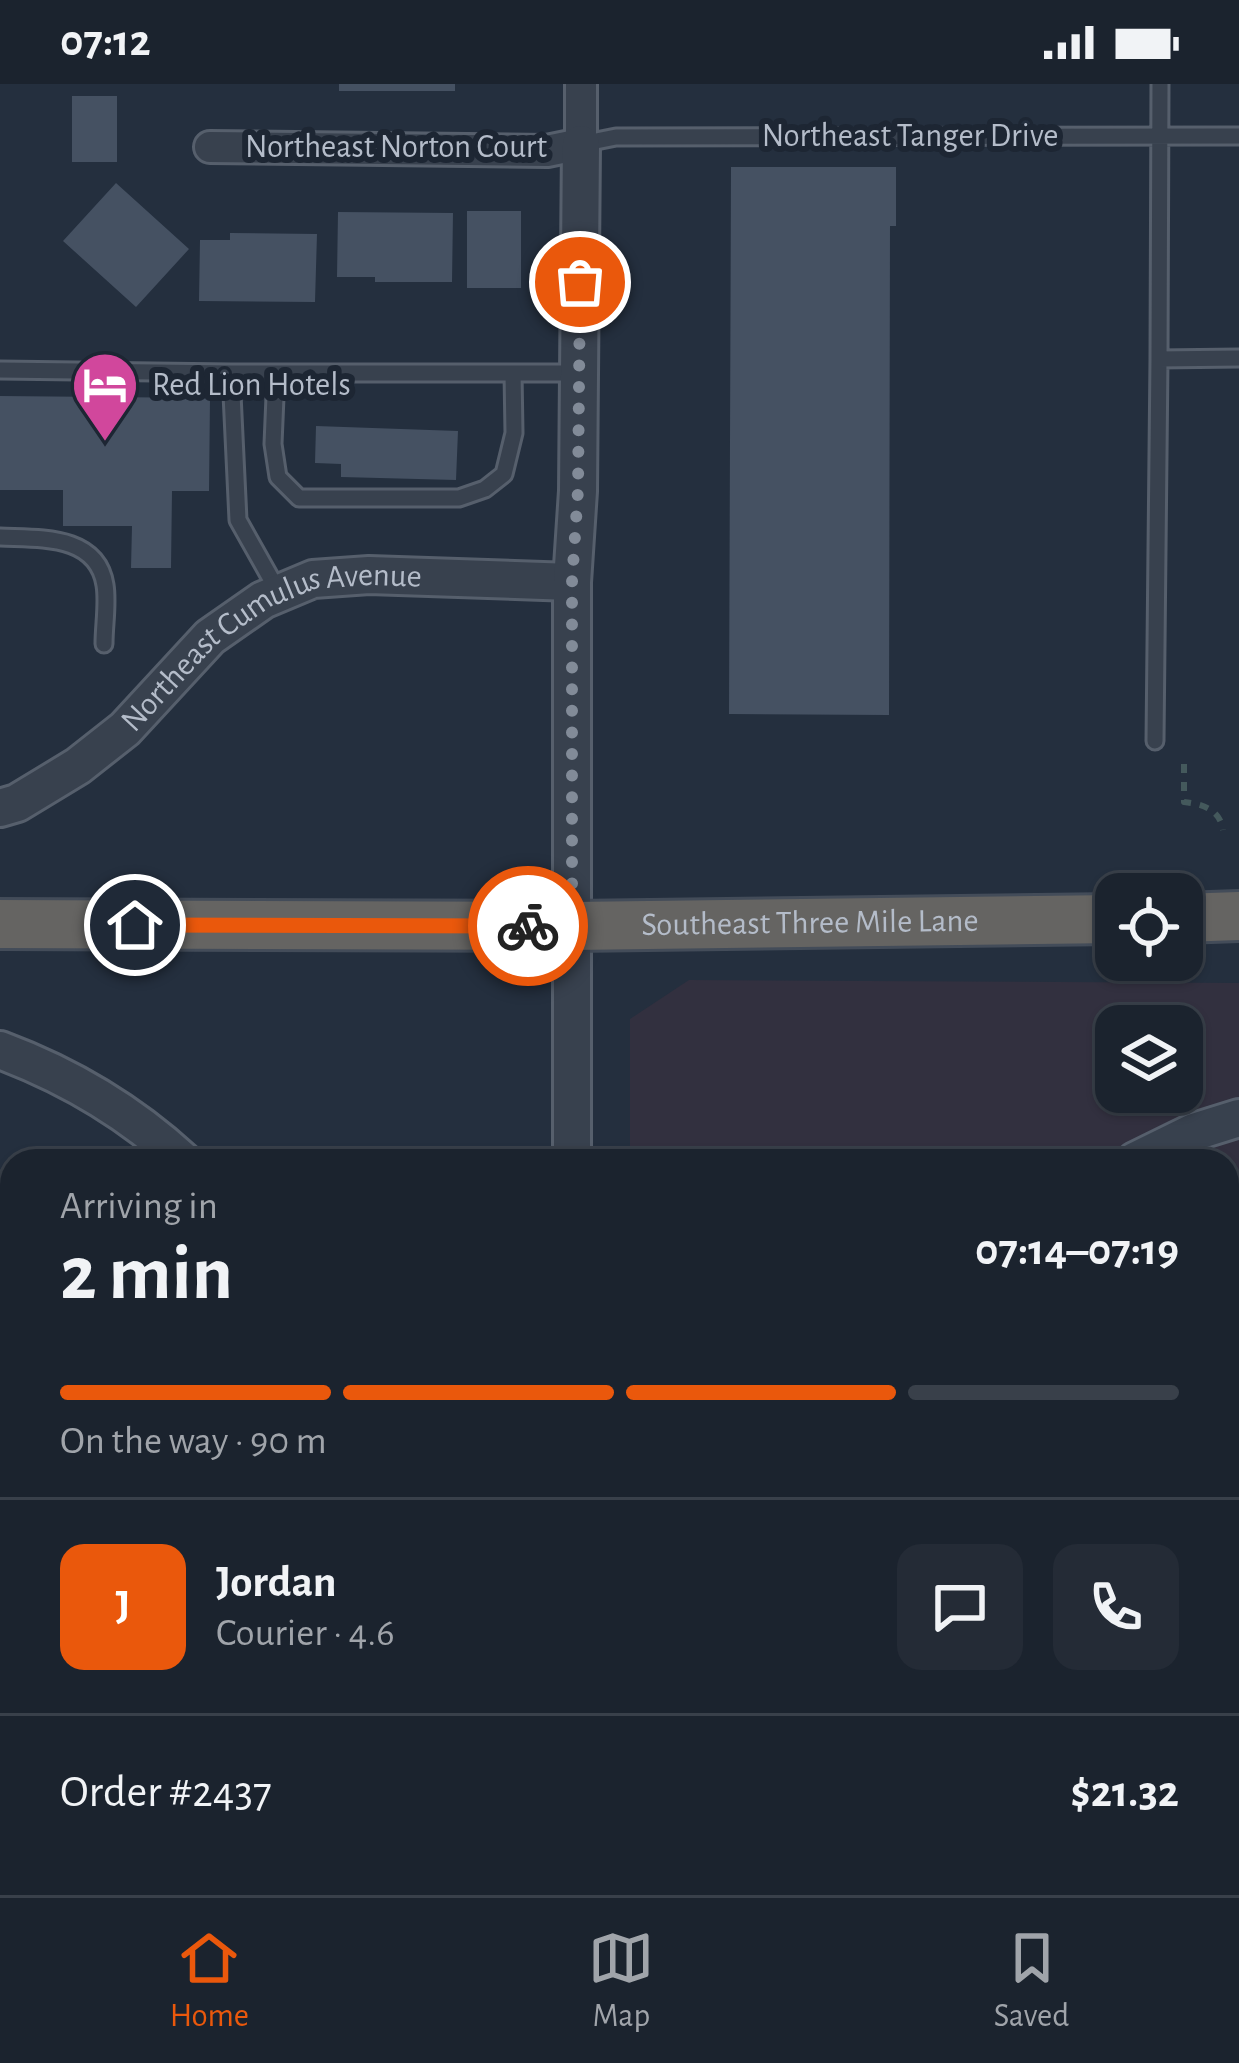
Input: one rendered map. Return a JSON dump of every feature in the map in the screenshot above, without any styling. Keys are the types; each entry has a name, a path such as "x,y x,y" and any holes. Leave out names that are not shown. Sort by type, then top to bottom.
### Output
{"highway":[{"path":"1203,917 1239,916"},
{"name":"Southeast Three Mile Lane","path":"0,924 572,926 1095,919"}],"street":[{"path":"572,1149 572,582 578,490 581,84"},
{"name":"Northeast Norton Court","path":"210,147 548,151 581,144"},
{"name":"Northeast Cumulus Avenue","path":"1,805 17,803 78,766 125,730 210,637 263,600 313,579 369,575 572,582"},
{"path":"0,1050 46,1067 102,1099 170,1149"},
{"path":"1159,1149 1239,1118"}],"lane":[{"path":"1155,741 1160,84"},
{"name":"Northeast Tanger Drive","path":"581,144 616,137 1239,136"},
{"path":"1159,359 1239,358"},
{"path":"0,370 579,373"},
{"path":"231,373 238,520 278,593"},
{"path":"276,373 273,444 278,477 298,498 459,498 485,489 504,474 514,434 513,373"},
{"path":"0,537 64,540 92,555 105,583 104,644"}],"path":[{"path":"1184,764 1184,802 1213,811 1223,830"}],"shaded area":[{"path":"689,980 1239,983 1239,1149 630,1149 630,1019"}],"building":[{"path":"339,84 455,84 455,91 339,91"},
{"path":"72,96 117,96 117,162 72,162"},
{"path":"731,167 896,167 896,226 890,226 889,715 729,714"},
{"path":"116,183 189,249 136,307 63,241"},
{"path":"467,211 521,211 521,288 467,288"},
{"path":"338,212 453,213 452,282 337,277"},
{"path":"230,233 317,234 315,302 199,301 200,240 230,240"},
{"name":"Red Lion Hotels","path":"0,396 210,398 209,491 172,491 171,568 131,568 132,526 63,526 63,490 0,490"},
{"path":"316,426 458,431 456,480 341,477 341,464 315,463"}],"way so far":[{"path":"528,926 572,926 572,582 580,282"}],"place":[{"name":"Red Lion Hotels","path":"105,444"}],"route":[{"path":"135,925 528,926"}]}
